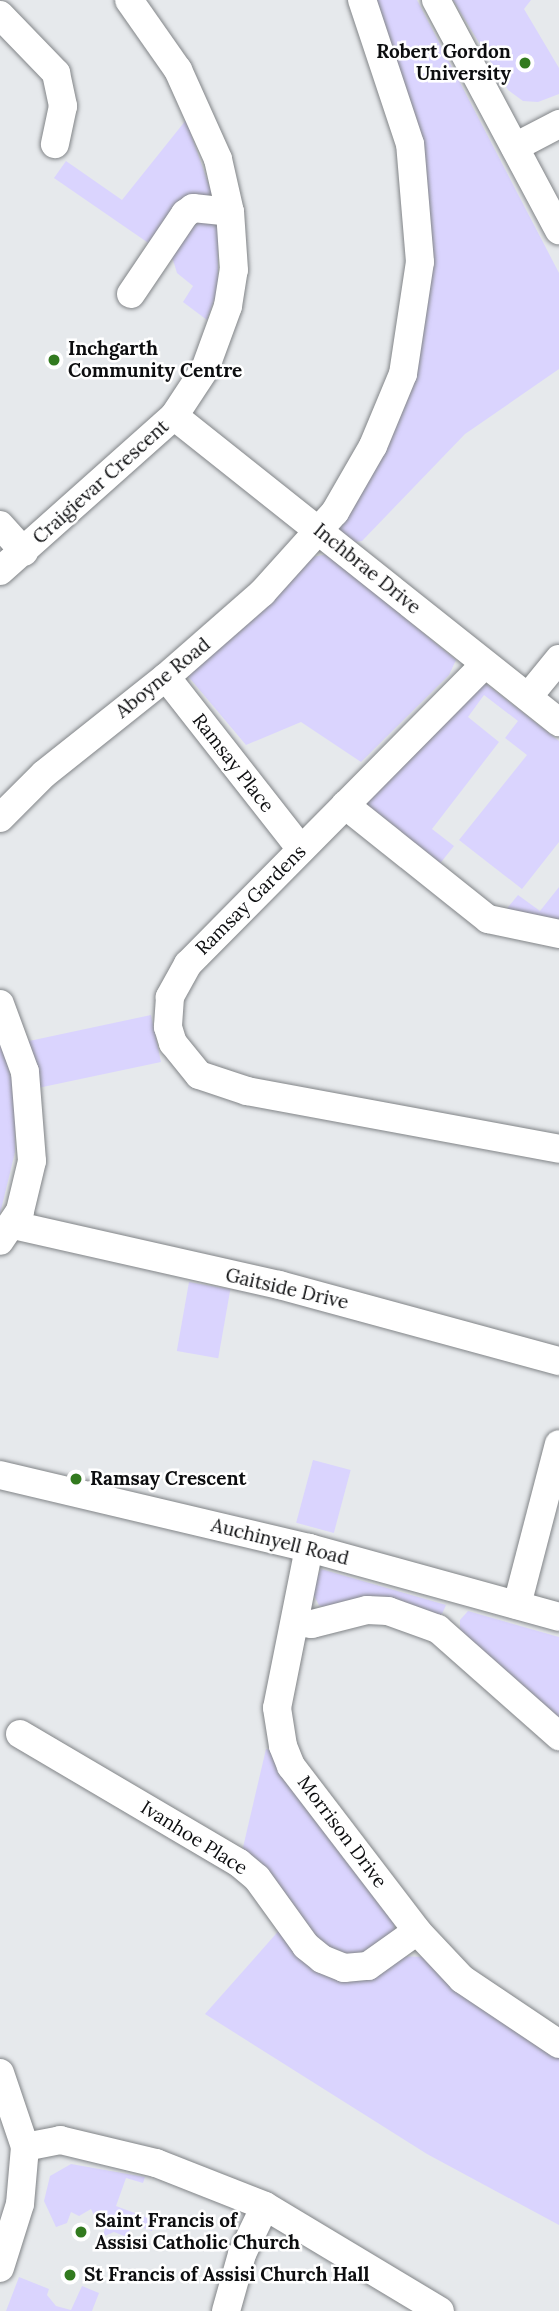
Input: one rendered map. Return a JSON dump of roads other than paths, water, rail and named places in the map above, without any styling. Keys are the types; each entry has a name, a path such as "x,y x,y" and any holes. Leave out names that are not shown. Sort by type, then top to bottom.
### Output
{"street":[{"name":"Craigievar Crescent","path":"0,571 174,416 205,369 228,306 234,270 230,212 204,123 178,69 129,0"},
{"name":"Aboyne Road","path":"0,818 44,774 166,677 262,593 320,530 360,471 403,374 420,262 410,144 362,0"},
{"path":"436,0 559,230"},
{"path":"0,15 56,73 63,106 55,144"},
{"path":"515,147 559,124"},
{"path":"131,294 185,214 193,208 230,212"},
{"name":"Inchbrae Drive","path":"174,416 559,722"},
{"path":"0,525 24,552"},
{"path":"528,697 559,659"},
{"name":"Ramsay Gardens","path":"484,665 188,964 168,1011 168,1027 181,1054 199,1075 247,1091 559,1149"},
{"name":"Ramsay Place","path":"166,677 301,849"},
{"path":"345,805 488,919 559,934"},
{"path":"0,1004 18,1043 30,1115 32,1161 7,1233"},
{"name":"Gaitside Drive","path":"7,1233 279,1285 559,1361"},
{"path":"517,1605 559,1444"},
{"name":"Auchinyell Road","path":"0,1475 309,1548 559,1617"},
{"name":"Morrison Drive","path":"309,1548 297,1622 278,1694 283,1746 291,1766 417,1931 486,1999 559,2044"},
{"path":"445,1634 462,1591"},
{"path":"297,1622 312,1624 366,1610 387,1611 445,1634 559,1736"},
{"name":"Ivanhoe Place","path":"20,1734 239,1863 257,1878 306,1946 322,1959 344,1968 368,1966 417,1931"},
{"path":"0,2073 25,2147 0,2267"},
{"path":"25,2147 60,2140 156,2164 265,2206 440,2311"},
{"path":"226,2311 242,2254 265,2206"}],"place":[{"name":"Robert Gordon University","path":"525,63"},
{"name":"Inchgarth Community Centre","path":"54,360"},
{"name":"Ramsay Crescent","path":"76,1479"},
{"name":"Saint Francis of Assisi Catholic Church","path":"81,2232"},
{"name":"St Francis of Assisi Church Hall","path":"70,2275"}]}
